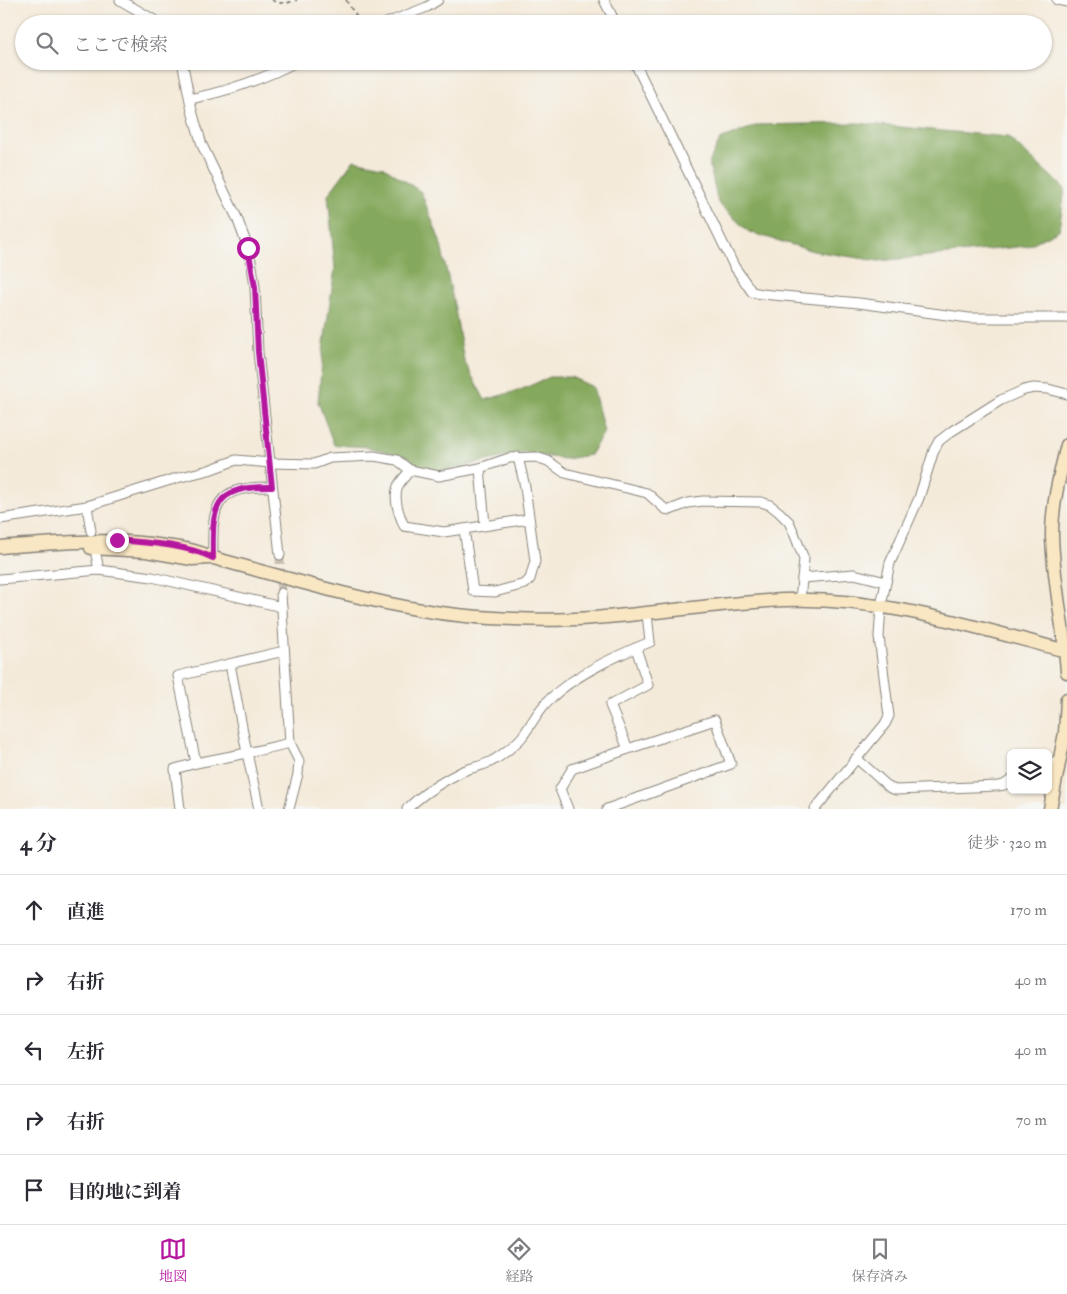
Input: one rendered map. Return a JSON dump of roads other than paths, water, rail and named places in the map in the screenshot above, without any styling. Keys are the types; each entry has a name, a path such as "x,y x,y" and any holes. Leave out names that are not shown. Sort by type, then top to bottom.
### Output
{"street":[{"path":"120,0 146,15"},
{"path":"407,15 427,7 438,0"},
{"path":"604,0 612,15"},
{"path":"1057,0 1067,2"},
{"path":"184,70 202,145 237,218 248,248 252,266 255,287 258,352 280,555"},
{"path":"190,100 238,87 281,70"},
{"path":"638,70 734,266 752,292 859,302 969,318 1067,318"},
{"path":"815,809 885,724 889,716 879,637 881,606 890,563 919,498 934,450 939,441 972,417 1001,400 1024,390 1034,388 1048,389 1067,394"},
{"path":"1067,445 1056,490 1052,534 1067,672"},
{"path":"0,519 87,506 176,478 209,470 236,460 314,464 330,458 374,456 397,460 410,470 439,476 480,468 509,458 536,456 548,461 565,473 647,493 665,509 670,510 688,503 703,501 762,502 770,505 789,522 804,559 800,600"},
{"path":"464,529 473,591 495,592 525,584 530,579 535,561 533,535 518,457"},
{"path":"480,468 485,526"},
{"path":"410,470 398,486 398,511 404,526 444,532 529,519"},
{"path":"213,558 212,525 215,509 222,499 231,492 242,488 272,487"},
{"path":"87,506 92,530"},
{"path":"0,547 117,540 155,544 198,551 213,558 385,603 430,612 477,617 546,620 647,614 784,600 828,600 881,606 1066,651"},
{"path":"0,556 33,551 86,548 146,551 192,559 213,558"},
{"path":"96,555 99,570"},
{"path":"0,578 99,570 152,577 282,607"},
{"path":"802,578 854,574 886,582"},
{"path":"281,593 290,743 298,761 298,774 289,809"},
{"path":"407,809 418,798 463,771 492,761 521,739 541,708 552,696 597,667 650,642 647,614"},
{"path":"628,749 610,705 648,685 636,648"},
{"path":"196,763 178,676 284,651"},
{"path":"230,664 259,809"},
{"path":"1050,809 1054,762 1065,734 1067,699"},
{"path":"568,809 560,789 572,769 715,720 731,764 607,809"},
{"path":"180,809 175,769 290,743"},
{"path":"856,758 890,788 896,790 998,786 1007,783"}],"tunnel":[{"path":"280,555 281,593"}]}
